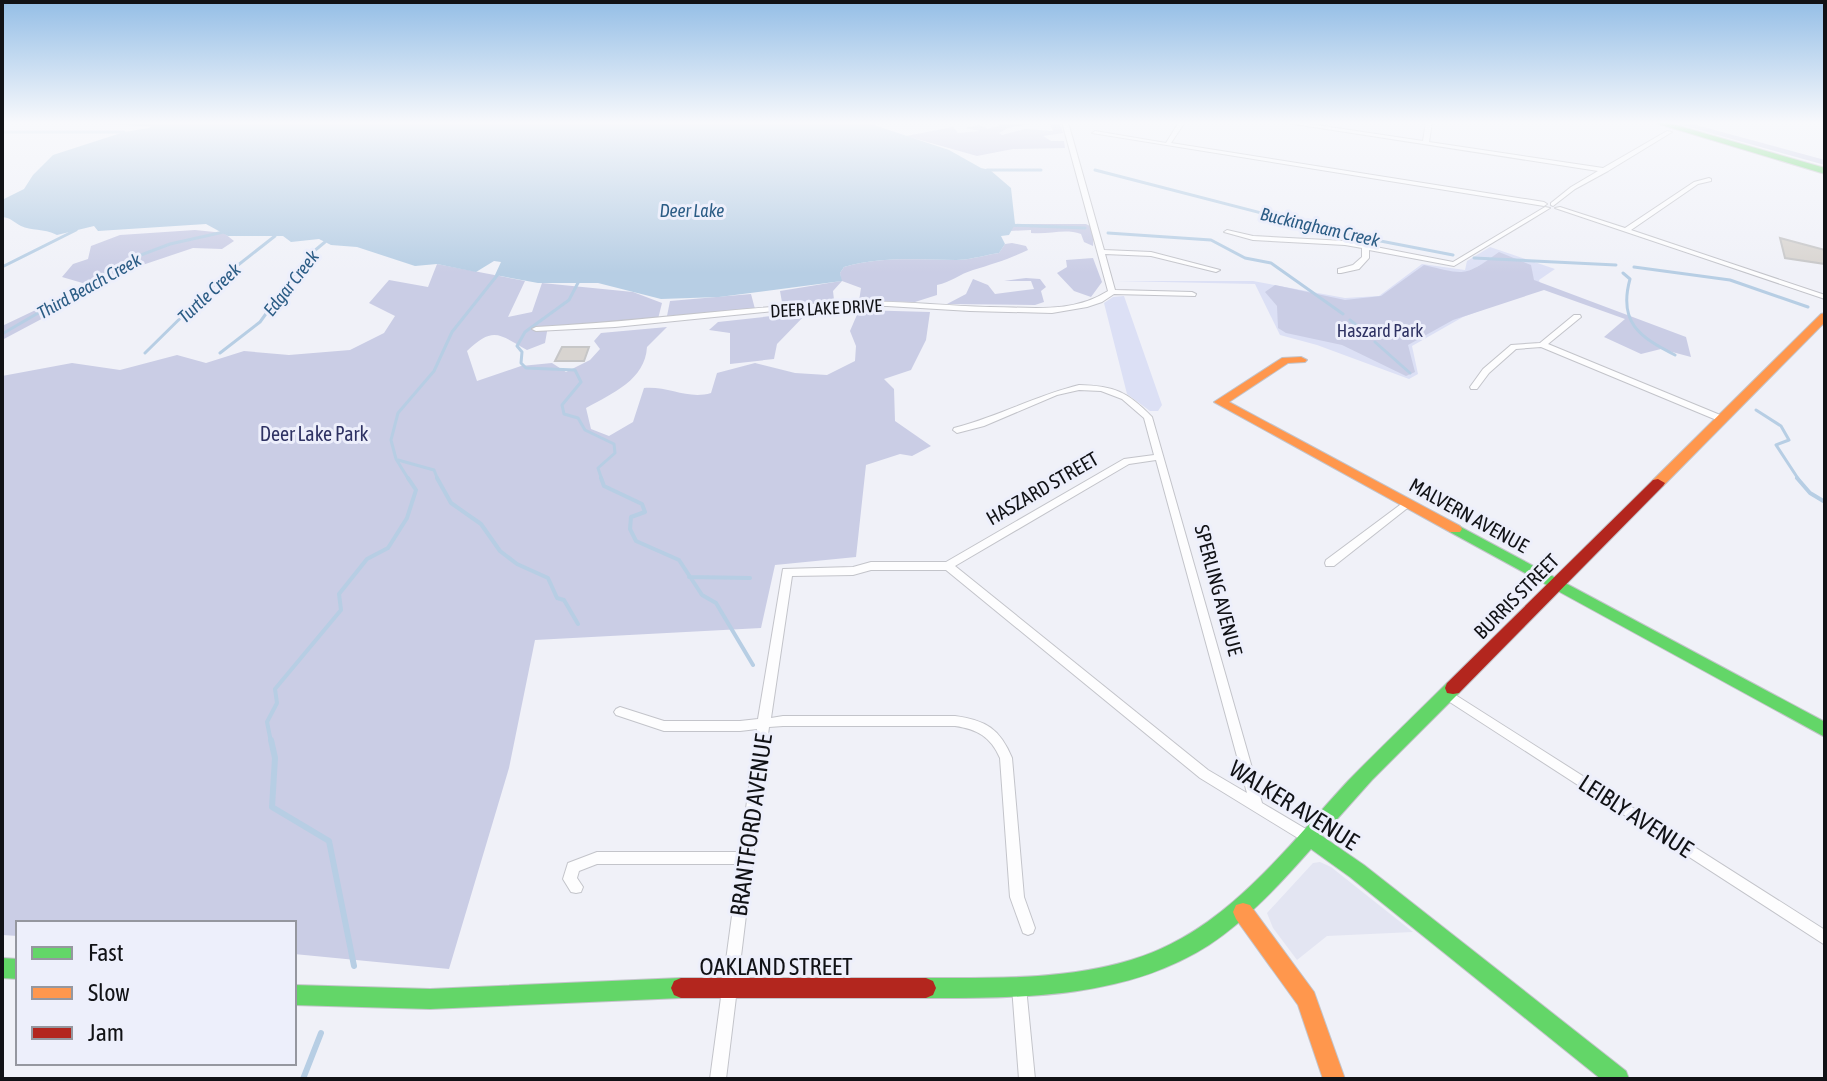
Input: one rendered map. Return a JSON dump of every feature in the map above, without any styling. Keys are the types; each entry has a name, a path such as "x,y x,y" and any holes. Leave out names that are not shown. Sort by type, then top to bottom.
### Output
{"street":[{"path":"1080,172 1112,292 1192,294"},
{"path":"1344,172 1551,206 1825,297"},
{"path":"1227,232 1253,238 1365,246 1454,264 1602,172"},
{"path":"1626,230 1696,183 1709,180"},
{"path":"1341,271 1356,267 1366,258 1365,246"},
{"path":"1103,252 1151,254 1216,270"},
{"name":"DEER LAKE DRIVE","path":"536,329 648,324 855,303 975,310 1070,308 1099,302 1112,292"},
{"name":"BURRIS STREET","path":"1243,912 1355,786 1825,316"},
{"path":"1542,345 1577,317"},
{"path":"1474,387 1486,371 1514,347 1542,345 1722,419"},
{"name":"MALVERN AVENUE","path":"1301,360 1286,360 1220,402 1825,730"},
{"name":"SPERLING AVENUE","path":"957,430 979,426 1060,390 1093,388 1123,397 1148,417 1257,807"},
{"name":"HASZARD STREET","path":"948,566 1127,461 1160,457"},
{"path":"1330,563 1407,504"},
{"name":"BRANTFORD AVENUE","path":"718,1079 787,572 853,571 871,566 948,566"},
{"name":"WALKER AVENUE","path":"948,566 1204,774 1357,871 1618,1079"},
{"name":"LEIBLY AVENUE","path":"1446,694 1825,938"},
{"path":"620,712 664,726 783,721 968,722 991,732 1000,742 1006,758 1017,897 1028,928"},
{"path":"576,887 570,879 573,867 597,858 746,858"},
{"path":"1243,912 1307,999 1334,1079"},
{"name":"OAKLAND STREET","path":"296,995 438,999 655,988 1019,987 1110,974 1158,960 1214,933 1243,912"},
{"path":"1019,987 1027,1079"}],"shaded area":[{"path":"1320,862 1331,867 1413,932 1327,936 1297,960 1273,928 1267,913 1313,863"}],"green space":[{"path":"1015,224 1086,224 1094,228 1093,246 1075,232 1010,231"},
{"path":"195,230 224,233 234,241 222,249 193,248 86,284 62,277 73,264 88,259 91,246 120,235"},
{"path":"1005,244 1026,246 1028,250 937,285 937,295 915,302 859,301 861,288 842,281 833,291 834,300 848,302 783,308 780,291 841,281 840,273 844,267 886,260 967,259 999,253"},
{"name":"Haszard Park","path":"1490,247 1555,269 1539,280 1541,288 1463,317 1412,346 1418,374 1409,379 1317,345 1280,335 1255,284 1116,281 1253,281 1345,298 1379,296 1422,264 1465,270 1467,261"},
{"name":"Haszard Park","path":"1499,252 1531,265 1534,280 1686,337 1691,357 1661,349 1641,354 1604,337 1625,319 1544,290 1453,320 1408,345 1415,372 1406,376 1342,345 1286,333 1278,328 1277,306 1265,292 1275,285 1345,300 1381,296 1424,265 1464,272"},
{"path":"1093,258 1102,282 1091,297 1074,291 1057,273 1067,267 1066,260"},
{"name":"Deer Lake Park","path":"437,264 525,281 508,317 532,312 542,283 633,292 662,303 658,319 548,326 545,343 527,350 503,337 490,335 467,351 477,381 521,366 552,363 566,372 590,360 600,349 594,341 601,333 667,327 647,347 645,358 634,377 617,391 586,408 591,429 609,436 633,422 644,388 703,395 711,393 717,373 755,363 795,373 827,375 855,361 856,346 850,331 859,310 930,312 926,340 911,370 884,379 894,389 895,421 931,446 912,456 900,454 866,465 856,557 775,565 761,628 535,640 509,768 449,969 296,954 296,921 16,921 16,936 2,935 2,376 72,363 120,370 177,355 206,363 244,351 289,355 350,350 384,333 395,316 369,303 389,280 428,287"},
{"path":"973,279 988,285 995,294 1034,289 1031,281 1004,281 1040,279 1046,287 1041,291 1044,302 1035,305 947,304 966,294"},
{"path":"751,294 755,309 667,316 670,301"},
{"path":"1124,296 1162,405 1158,411 1150,411 1127,394 1104,303 1113,297"},
{"path":"63,297 76,297 66,306 2,340 2,326"},
{"path":"808,312 777,344 774,359 730,364 730,333 709,330 718,322"}],"water":[{"name":"Deer Lake","path":"36,172 993,172 1011,188 1015,224 1009,235 1001,236 1005,244 999,253 961,260 872,261 844,267 840,273 842,281 719,297 661,299 598,283 538,283 495,275 501,262 494,261 476,272 437,264 415,266 357,247 331,245 319,239 291,242 283,236 228,236 206,224 98,231 94,226 57,235 25,228 2,217 2,200 24,189"}],"building":[{"path":"1780,238 1825,250 1825,264 1785,258"},
{"path":"562,347 589,347 584,361 555,361"}],"waterway":[{"name":"Buckingham Creek","path":"1104,172 1339,233 1453,255"},
{"path":"1008,225 1085,228"},
{"path":"2,267 76,230"},
{"name":"Third Beach Creek","path":"2,334 133,258 170,244 228,231"},
{"path":"1108,233 1211,240 1245,258 1271,263 1343,314"},
{"name":"Turtle Creek","path":"145,353 219,280 275,236"},
{"name":"Edgar Creek","path":"220,353 260,322 307,257 325,242"},
{"name":"Buckingham Creek","path":"1474,258 1616,265"},
{"name":"Buckingham Creek","path":"1634,267 1730,280 1808,307"},
{"path":"409,480 396,459 391,440 398,413 434,371 452,332 499,273"},
{"path":"1623,273 1630,279 1627,306 1634,326 1651,342 1675,355"},
{"path":"580,279 569,300 525,332 517,346 522,352 521,363 526,368 575,370 581,382 562,405 564,414 578,418 585,430 614,444 615,453 598,468 602,480"},
{"path":"1350,320 1367,334"},
{"path":"1375,342 1410,373"},
{"path":"1756,410 1781,426 1789,440 1776,445 1799,480"},
{"path":"398,460 434,470 438,479"},
{"path":"271,742 267,722 277,703 275,689 341,610 339,594 367,559 388,548 407,518 416,490 408,478"},
{"path":"601,478 604,486 642,504 645,512 631,517 630,529 636,541 679,560 690,577"},
{"path":"1797,478 1810,493 1825,502"},
{"path":"438,479 451,503 481,524 500,551 517,564 548,578 557,598 564,600 578,624"},
{"path":"690,577 750,578"},
{"path":"690,577 702,595 716,603 753,665"},
{"path":"271,740 275,758 272,807 329,841 354,966"},
{"path":"303,1079 321,1033"}],"traffic: fast":[{"path":"1455,529 1825,730"},
{"path":"926,988 1030,986 1082,981 1132,970 1169,956 1201,938 1256,895 1354,787 1453,688"},
{"path":"1311,839 1357,871 1618,1079"},
{"path":"2,968 16,969"},
{"path":"296,995 430,999 681,988"}],"traffic: slow":[{"path":"1658,483 1825,316"},
{"path":"1301,360 1286,360 1220,402 1455,529"},
{"path":"1243,912 1307,999 1334,1079"}],"traffic: jam":[{"path":"1453,688 1658,483"},
{"path":"681,988 926,988"}]}
